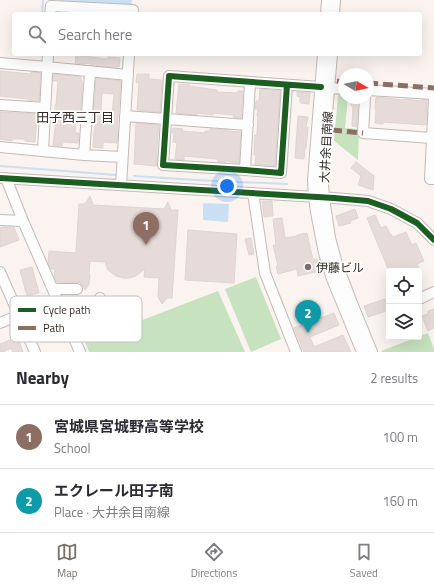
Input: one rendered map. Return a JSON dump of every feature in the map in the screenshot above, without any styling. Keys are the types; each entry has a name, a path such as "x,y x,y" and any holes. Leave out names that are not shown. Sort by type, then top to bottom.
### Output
{"street":[{"path":"326,12 327,0"},
{"path":"334,12 335,0"},
{"path":"50,12 51,6 132,10 132,12"},
{"path":"43,151 48,56"},
{"path":"121,185 130,56"},
{"path":"323,56 325,87"},
{"path":"332,56 325,87 313,180 319,197 324,253 332,279 362,352"},
{"path":"0,63 47,66 90,72 128,75"},
{"path":"84,155 90,72"},
{"path":"287,85 281,173 163,165 169,76 250,83 338,88"},
{"path":"245,170 250,83"},
{"path":"374,90 434,94"},
{"path":"434,98 430,179 434,179"},
{"path":"365,104 363,133 432,138"},
{"path":"0,105 45,108"},
{"path":"125,116 248,125"},
{"path":"0,147 122,157"},
{"path":"56,296 3,178 368,201 391,209 417,223 432,235"},
{"path":"253,193 265,273 296,352"},
{"name":"大井余目南線","path":"319,197 337,264 372,352"},
{"path":"0,220 23,221"},
{"path":"0,272 11,296"},
{"path":"53,289 77,289"},
{"path":"422,298 434,292"},
{"path":"0,323 10,319"},
{"path":"31,342 35,352"},
{"path":"76,342 80,352"}],"green space":[{"path":"338,96 338,104 347,104 345,128 359,129 358,160 334,141"},
{"path":"256,277 281,339 251,352 225,289"},
{"path":"218,291 245,352 89,352 85,342 142,342 142,320"},
{"path":"428,333 434,352 381,351 410,340 422,340 422,335"}],"water":[{"path":"59,0 132,0 131,6 59,2"},
{"path":"203,203 229,204 228,222 203,220"}],"building":[{"path":"76,56 107,59 108,57 120,58 119,67 75,63"},
{"path":"0,71 31,74 31,72 41,73 39,101 0,96"},
{"path":"54,74 81,77 82,89 80,119 76,118 75,133 79,133 78,143 63,142 62,146 53,145 58,81 53,81"},
{"path":"137,74 149,74 149,79 162,80 160,112 137,110 139,83 136,82"},
{"path":"96,78 121,81 117,143 103,142 103,148 93,147 96,120 93,120","holes":["102,93 114,94 112,114 101,112"]},
{"path":"179,84 217,90 217,92 238,93 238,91 243,91 241,118 233,117 234,115 213,113 213,115 197,113 197,115 176,113"},
{"path":"260,89 280,91 275,166 255,164 255,135 257,135 258,109 255,109 256,101 259,101"},
{"path":"297,92 310,93 309,104 300,103 300,97 297,96"},
{"path":"376,97 404,100 427,100 426,125 383,122 383,124 375,123"},
{"path":"358,104 357,127 352,126 353,106 351,105"},
{"path":"0,112 37,114 35,142 25,141 25,139 12,139 12,141 0,139"},
{"path":"298,116 308,117 304,159 295,158"},
{"path":"136,123 159,125 157,166 134,164"},
{"path":"173,128 183,129 182,131 205,133 205,131 209,131 210,129 241,132 239,163 226,161 218,162 218,159 184,156 184,160 175,159 177,143 173,142"},
{"path":"356,162 374,176 373,190 358,185 361,176 351,168"},
{"path":"90,196 93,205 164,209 168,202 171,210 178,210 172,298 167,298 162,304 158,297 159,278 144,277 145,269 136,276 123,278 116,276 108,270 105,262 90,261 89,284 85,290 79,281 79,283 57,282 54,276 55,269 51,269 48,263 49,251 76,253 79,204 85,204"},
{"path":"262,201 272,201 273,216 264,217"},
{"path":"355,209 358,218 350,221 351,223 339,226 336,216"},
{"path":"375,215 381,228 386,226 393,237 406,232 412,245 416,243 424,261 417,264 419,268 388,268 367,218"},
{"path":"282,218 285,238 307,233 313,260 317,259 319,271 298,276 297,269 278,274 276,266 278,266 273,245 276,245 273,219"},
{"path":"14,227 19,240 0,247 0,228"},
{"path":"188,230 237,234 234,283 185,280"},
{"path":"251,238 254,254 249,255 245,239"},
{"path":"32,267 39,293 27,296 20,270"},
{"path":"385,299 386,311 368,317 364,306"},
{"path":"434,309 434,328 428,331 422,316 428,314 428,311"},
{"path":"334,313 339,325 310,337 314,347 343,335 351,352 304,352 294,328"},
{"path":"10,340 10,342 20,342 23,352 13,352 11,348 0,352 0,344"}],"waterway":[{"path":"42,12 43,0"},
{"path":"0,166 116,175"},
{"path":"134,176 287,184"}],"marked path":[{"path":"374,83 434,88"},
{"path":"332,130 363,133"}],"cycle path":[{"path":"287,85 281,173 163,165 169,76 321,87"},
{"path":"0,178 368,201 391,209 417,223 434,240"}],"place":[{"name":"宮城県宮城野高等学校","path":"146,245"},
{"name":"伊藤ビル","path":"308,267"},
{"name":"エクレール田子南","path":"308,333"}],"district":[{"name":"田子西三丁目","path":"75,117"}]}
